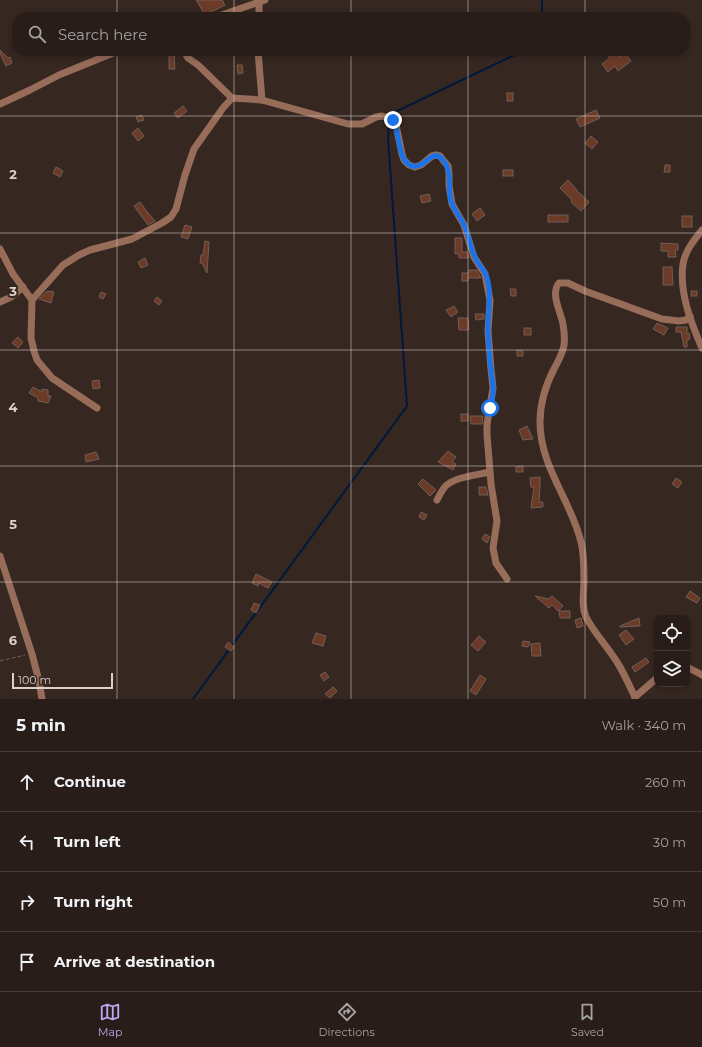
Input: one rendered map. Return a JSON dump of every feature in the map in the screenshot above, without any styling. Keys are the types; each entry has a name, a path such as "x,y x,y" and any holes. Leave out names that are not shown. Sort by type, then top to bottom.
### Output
{"street":[{"path":"230,12 262,1 260,12"},
{"path":"0,104 59,75 106,56"},
{"path":"187,56 201,67 232,98 262,100 348,124 362,124 376,117 382,116 391,119 396,125 404,160 415,167 421,165 432,156 436,155 440,156 448,166 452,204 464,225 474,256 485,274 490,300 488,331 490,368 493,388 487,424 490,472 497,521 493,548 496,563 507,579"},
{"path":"258,56 262,100"},
{"path":"32,300 63,266 79,255 90,250 132,239 171,217 176,209 186,169 194,149 223,108 232,98"},
{"path":"702,230 689,248 683,264 684,285 690,316 702,348"},
{"path":"0,249 13,274 32,300 31,338 37,360 52,378 97,408"},
{"path":"654,681 635,698 617,662 586,617 583,600 584,567 581,541 573,518 550,468 541,439 541,405 547,383 562,355 564,344 565,334 556,287 559,283 568,283 585,291 662,319 679,322 686,320 690,316"},
{"path":"0,302 11,297 23,287"},
{"path":"437,500 444,488 449,484 468,477 490,472"},
{"path":"0,556 32,654 42,699"},
{"path":"0,582 7,579"},
{"path":"690,669 702,675"}],"path":[{"path":"0,661 32,654"}],"building":[{"path":"196,0 222,0 225,5 211,12 203,12"},
{"path":"0,50 8,58 10,57 12,63 6,66"},
{"path":"169,56 174,56 175,69 169,69"},
{"path":"609,56 627,56 631,61 618,71 615,66 608,72 602,64 610,58"},
{"path":"237,65 242,65 243,73 238,74"},
{"path":"507,93 513,93 513,101 507,101"},
{"path":"183,106 187,111 178,118 174,113"},
{"path":"596,110 600,118 580,127 576,119"},
{"path":"142,115 144,120 138,122 136,117"},
{"path":"138,128 144,136 138,141 132,133"},
{"path":"591,136 598,142 592,149 585,143"},
{"path":"665,165 670,165 670,172 664,172"},
{"path":"56,167 63,171 60,177 53,173"},
{"path":"503,170 513,170 513,176 503,176"},
{"path":"568,180 589,202 581,211 571,202 572,200 560,188"},
{"path":"429,194 431,201 422,203 420,196"},
{"path":"140,202 155,221 148,225 134,206"},
{"path":"480,208 485,215 477,221 472,214"},
{"path":"548,215 568,215 568,222 548,222"},
{"path":"682,216 692,216 692,227 682,227"},
{"path":"185,225 192,227 188,239 181,237"},
{"path":"455,238 462,238 462,252 467,252 469,258 459,258 459,254 455,254"},
{"path":"205,241 209,242 207,273 202,263 200,263"},
{"path":"661,243 678,244 678,250 675,250 676,257 668,257 668,251 661,251"},
{"path":"145,258 148,265 141,268 138,262"},
{"path":"663,267 672,267 673,285 663,285"},
{"path":"469,270 477,270 481,278 468,278 468,281 462,281 462,273 469,273"},
{"path":"510,289 516,289 516,296 511,296"},
{"path":"47,291 54,292 51,303 39,299"},
{"path":"691,291 697,291 697,296 691,296"},
{"path":"101,292 106,294 103,299 99,297"},
{"path":"157,297 162,301 159,305 154,301"},
{"path":"454,306 458,312 451,317 446,310"},
{"path":"475,314 484,314 484,319 476,320"},
{"path":"458,318 468,318 469,330 459,330"},
{"path":"657,323 668,328 664,335 653,329"},
{"path":"676,327 687,327 687,334 689,333 690,339 687,340 687,347 684,347 681,332 676,332"},
{"path":"524,328 531,328 531,335 524,335"},
{"path":"18,337 23,342 18,348 12,343"},
{"path":"517,350 523,351 523,356 517,356"},
{"path":"99,380 100,388 93,389 92,381"},
{"path":"33,387 42,392 42,389 48,390 48,396 51,396 48,403 38,401 38,398 29,393"},
{"path":"461,414 468,414 468,421 461,421"},
{"path":"470,416 483,416 482,424 471,424"},
{"path":"527,426 533,439 523,440 519,430"},
{"path":"448,451 456,457 452,462 456,464 453,470 438,462"},
{"path":"96,452 99,459 86,462 85,455"},
{"path":"523,466 523,472 516,472 516,467"},
{"path":"540,477 539,502 543,502 543,507 531,508 534,487 531,487 530,478"},
{"path":"676,478 682,482 678,488 672,484"},
{"path":"423,479 436,490 430,496 418,484"},
{"path":"479,487 486,487 488,495 479,495"},
{"path":"421,512 427,515 424,520 419,517"},
{"path":"485,534 490,537 487,543 482,539"},
{"path":"256,574 272,582 268,588 259,583 258,586 252,583"},
{"path":"690,591 700,598 697,603 686,597"},
{"path":"535,596 549,599 552,596 563,606 558,611 552,605 549,608"},
{"path":"254,603 260,605 256,613 251,610"},
{"path":"559,611 570,611 570,618 560,618"},
{"path":"581,618 583,626 577,628 575,620"},
{"path":"639,618 640,626 620,627 620,626"},
{"path":"626,630 634,639 626,645 619,635"},
{"path":"316,633 326,636 323,646 312,643"},
{"path":"479,636 486,642 478,651 471,645"},
{"path":"523,641 530,642 528,647 522,646"},
{"path":"228,642 234,647 231,651 225,647"},
{"path":"540,643 541,656 532,656 531,644"},
{"path":"646,658 649,662 635,672 632,667"},
{"path":"325,672 329,677 324,681 320,675"},
{"path":"480,675 486,679 476,695 470,691"},
{"path":"333,687 337,691 330,698 325,694"}],"waterway":[{"path":"542,0 542,12"},
{"path":"193,699 407,406 388,138 389,125 395,112 513,56"}],"route":[{"path":"393,120 396,125 404,160 415,167 421,165 432,156 436,155 440,156 448,166 452,204 464,225 474,256 485,274 490,300 488,310 488,331 490,368 493,388 490,408"}]}
